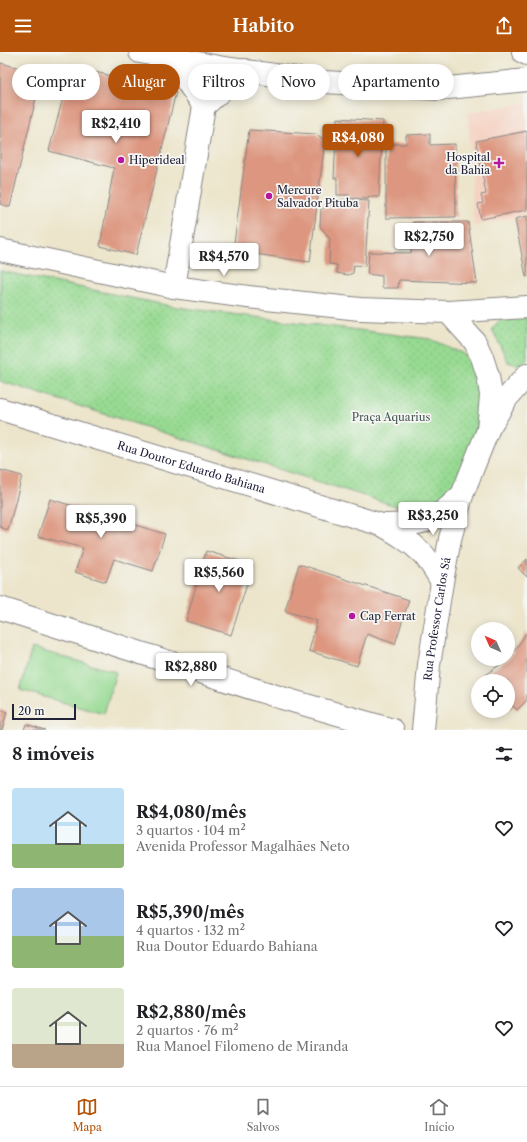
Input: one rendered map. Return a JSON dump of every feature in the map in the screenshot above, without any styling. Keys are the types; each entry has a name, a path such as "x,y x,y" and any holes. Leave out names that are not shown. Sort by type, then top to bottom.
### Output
{"street":[{"path":"140,52 212,64"},
{"path":"523,52 527,54"},
{"path":"163,55 204,106"},
{"path":"259,72 325,82 438,89 527,80"},
{"path":"174,288 204,106 211,100"},
{"path":"0,250 174,288 248,297 360,309 448,312 527,307"},
{"name":"Rua Professor Carlos Sá","path":"423,730 429,665 450,539 462,495 488,430 491,395 488,376 475,342 448,312"},
{"path":"488,430 507,398 527,375"},
{"name":"Rua Doutor Eduardo Bahiana","path":"0,409 382,525 410,543 422,553 442,582"},
{"name":"Rua Doutor Eduardo Bahiana","path":"382,525 415,523 432,519 462,495"},
{"path":"0,608 275,696 393,730"}],"shaded area":[{"name":"Hospital da Bahia","path":"527,103 527,214 474,226 468,112"}],"green space":[{"name":"Praça Aquarius","path":"0,271 176,307 430,339 464,354 478,372 484,398 473,444 452,500 424,515 0,381"},
{"path":"527,314 527,360 520,366 508,362 492,329 503,316"},
{"path":"32,648 116,672 104,714 20,690"}],"building":[{"path":"0,63 12,66 12,100 36,100 10,207 0,204"},
{"name":"Hiperideal","path":"100,73 108,75 108,100 174,100 136,255 100,246 114,168 49,151 62,100 100,100"},
{"path":"337,118 383,121 379,197 369,197 368,199 349,198 349,195 337,195 337,178 334,178"},
{"path":"249,130 316,134 325,140 310,262 233,251"},
{"path":"527,131 527,210 481,219 478,204 483,203 481,195 486,194 476,141"},
{"path":"430,134 430,145 455,144 456,217 386,218 386,144 406,144 406,135"},
{"path":"328,199 369,201 365,266 354,265 353,273 348,275 337,273 337,265 329,264 330,239 320,226 321,208 328,208"},
{"path":"527,216 527,277 526,277 515,219"},
{"path":"413,222 468,222 477,283 399,280 398,288 382,288 382,276 367,274 369,252 411,253"},
{"path":"0,470 22,476 8,530 0,527"},
{"path":"50,499 165,534 153,571 114,559 106,582 75,572 83,548 38,536"},
{"path":"206,551 253,565 231,635 186,621"},
{"path":"527,559 527,577 518,568"},
{"name":"Cap Ferrat","path":"299,564 409,600 395,644 367,634 357,666 309,651 317,621 285,611"},
{"path":"527,632 527,700 517,710 515,708 515,674 487,674 498,666 515,666 515,650"},
{"path":"0,710 7,712 2,730 0,730"},
{"path":"26,724 45,730 24,730"}],"place":[{"name":"Hiperideal","path":"121,160"},
{"name":"Hospital da Bahia","path":"499,163"},
{"name":"Mercure Salvador Pituba","path":"269,196"},
{"name":"Cap Ferrat","path":"352,616"}]}
